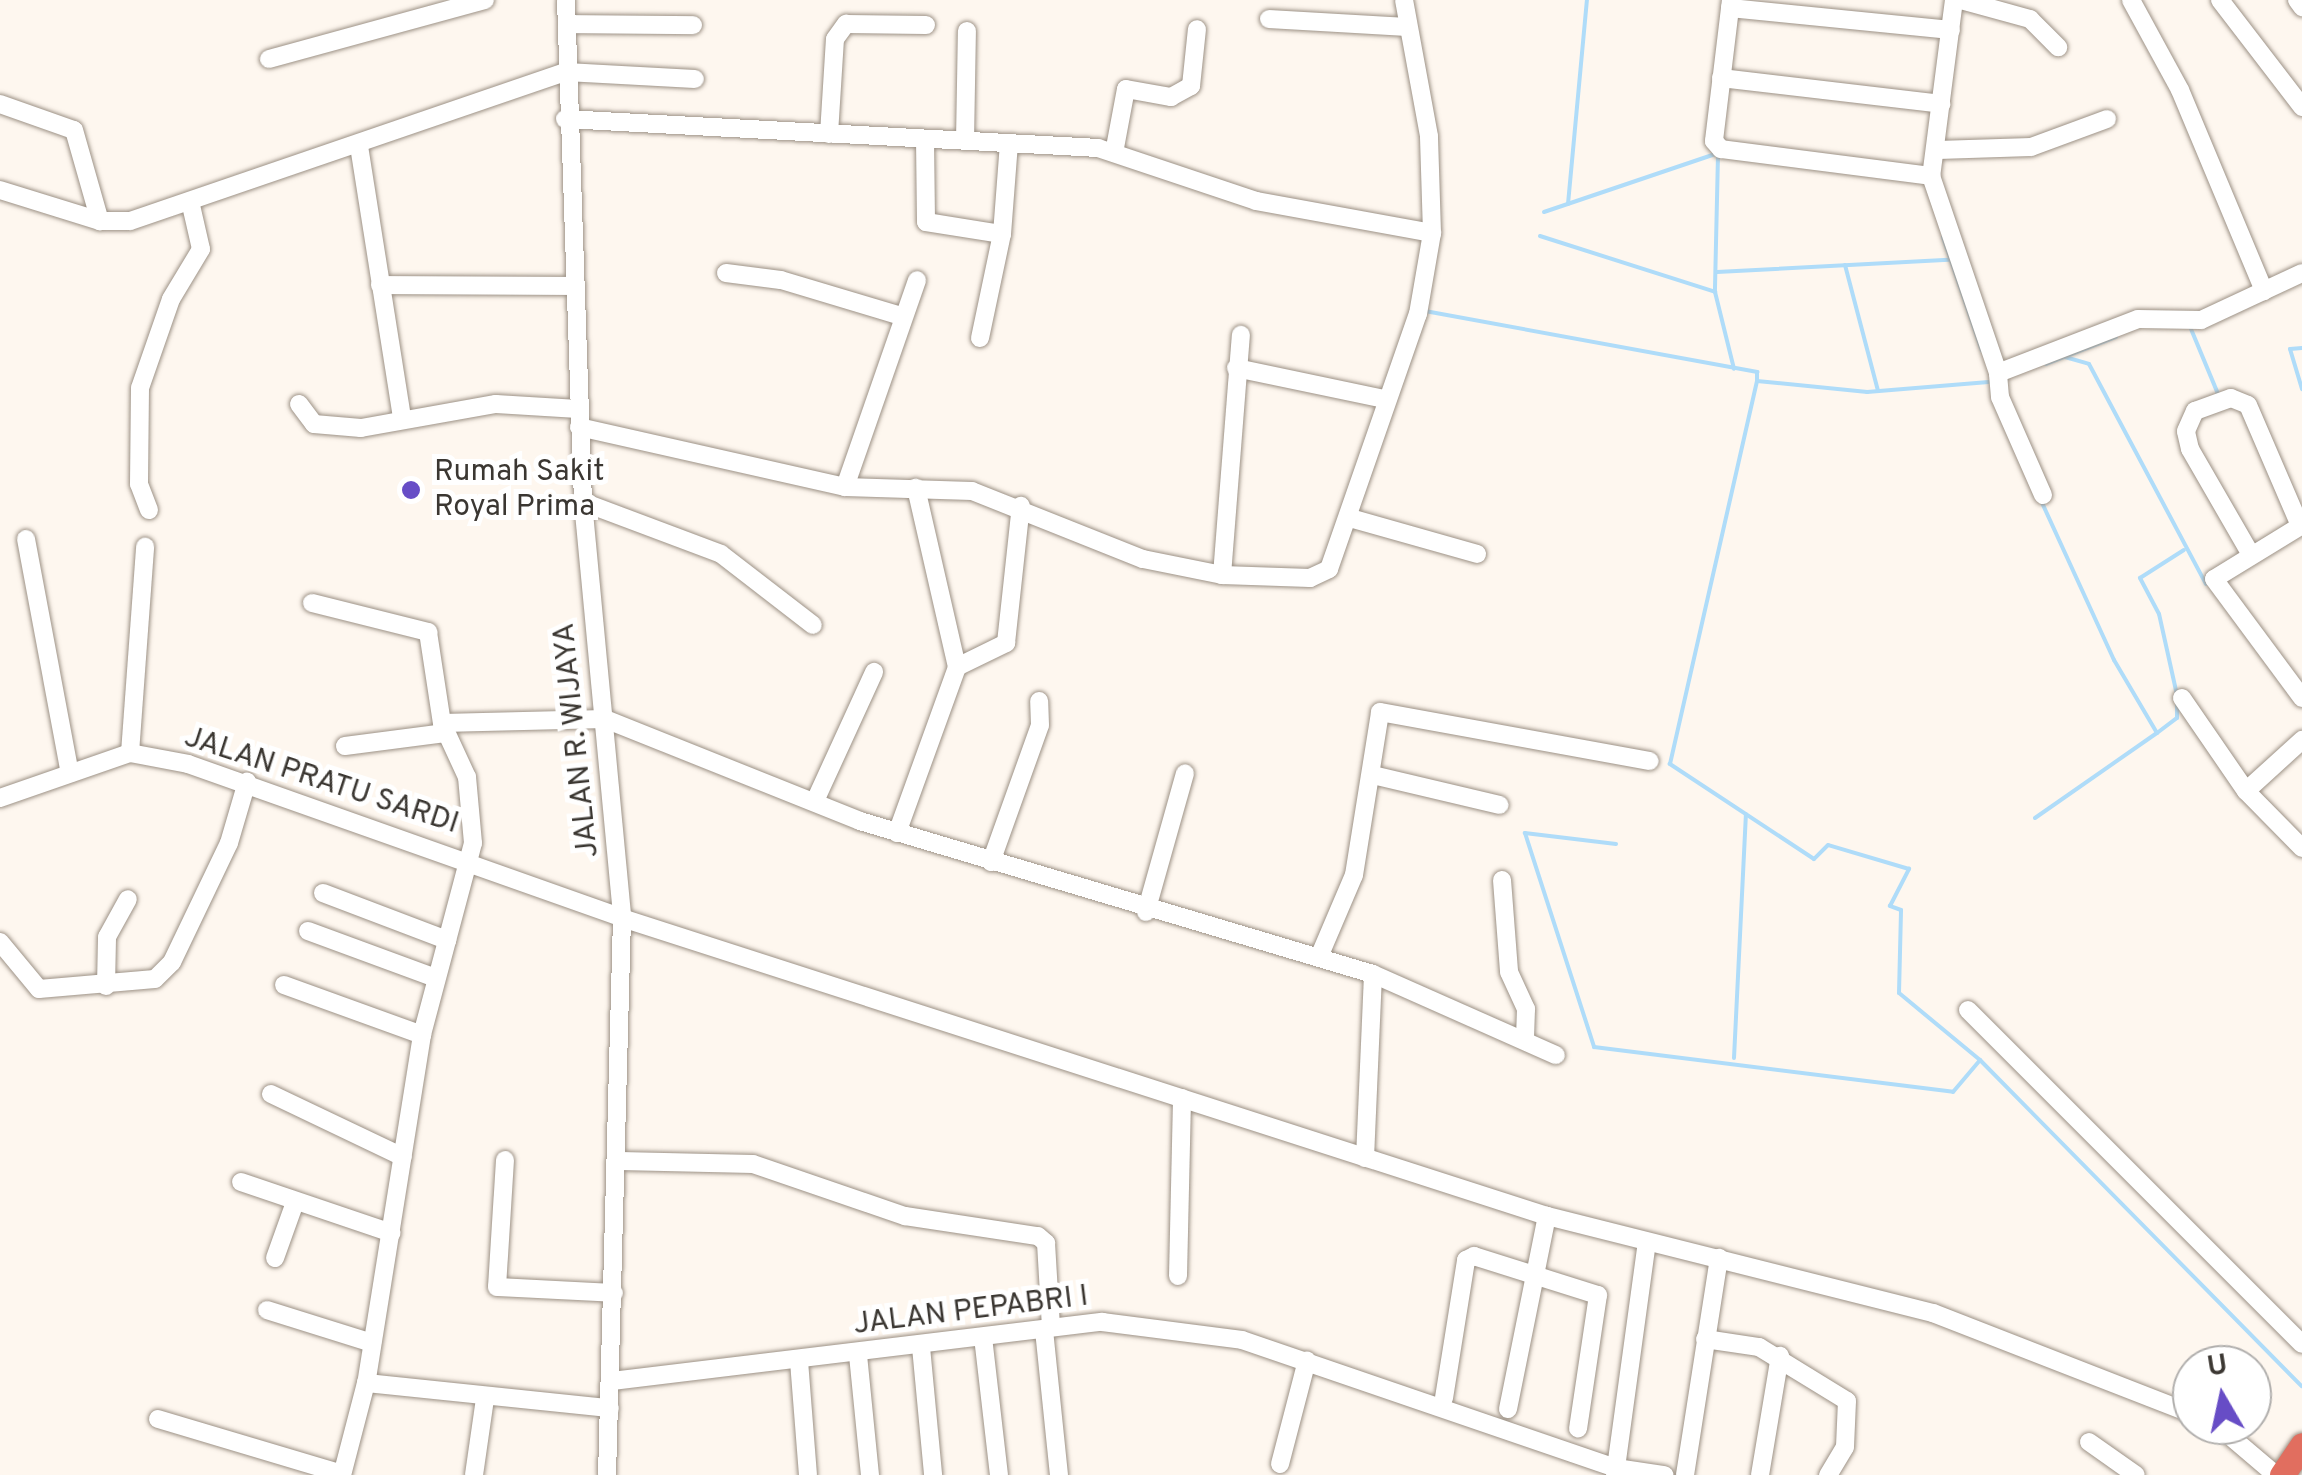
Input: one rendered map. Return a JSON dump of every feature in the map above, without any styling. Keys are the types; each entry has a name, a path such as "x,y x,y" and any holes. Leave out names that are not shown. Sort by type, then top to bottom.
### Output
{"highway":[{"path":"2279,1475 2302,1445"}],"street":[{"path":"270,59 485,0"},
{"name":"JALAN R. WIJAYA","path":"566,0 565,119 582,502 622,918 620,1161 607,1475"},
{"path":"299,404 314,424 328,427 496,404 578,418 845,487 972,491 1021,506 1142,558 1222,575 1310,578 1329,569 1350,518 1384,400 1418,314 1432,233 1429,136 1404,0"},
{"path":"2043,495 2000,397 1998,372 1931,176 1958,0 2030,19 2058,47"},
{"path":"2130,0 2180,90 2264,290"},
{"path":"2220,0 2302,107"},
{"path":"2297,0 2302,7"},
{"path":"1931,176 1721,150 1714,142 1730,4 1951,30"},
{"path":"1270,19 1407,27"},
{"path":"567,24 693,25"},
{"path":"829,134 836,40 846,24 926,24"},
{"path":"1114,153 1126,89 1171,97 1191,86 1197,28"},
{"path":"965,141 967,31"},
{"path":"0,190 100,221 130,221 359,146 566,72 694,79"},
{"path":"1721,78 1940,104"},
{"path":"0,104 74,130 100,221"},
{"path":"565,119 1114,153 1256,201 1432,233"},
{"path":"1938,150 2010,151 2107,119"},
{"path":"925,139 926,222 1002,234"},
{"path":"980,338 1002,234 1009,144"},
{"path":"359,146 402,418"},
{"path":"149,510 138,466 140,388 172,298 201,249 190,201"},
{"path":"726,273 781,280 901,316"},
{"path":"1998,372 2138,320 2201,320 2302,274"},
{"path":"845,487 901,316 917,280"},
{"path":"380,285 571,286"},
{"path":"1222,575 1236,368 1242,335"},
{"path":"1236,368 1384,400"},
{"path":"2250,552 2190,449 2186,431 2195,411 2231,398 2248,405 2301,526 2250,552 2214,578 2302,698"},
{"path":"897,833 957,667 916,488"},
{"path":"582,502 722,554 813,624"},
{"path":"957,667 1006,643 1021,506"},
{"path":"1350,518 1477,554"},
{"path":"26,540 70,773"},
{"path":"0,798 130,753 145,547"},
{"path":"158,1419 342,1475 366,1383 422,1035 471,861 467,777 443,728 428,632 312,603"},
{"path":"816,801 874,672"},
{"path":"2182,698 2246,791 2302,848"},
{"path":"991,862 1040,725 1038,702"},
{"path":"1320,957 1354,875 1373,775 1377,718 1392,710 1650,761"},
{"path":"345,746 443,728 605,719 897,833 1146,912 1372,974 1556,1055"},
{"path":"2246,791 2302,740"},
{"name":"JALAN PRATU SARDI","path":"130,753 246,782 622,918 1547,1216 1933,1313 2172,1406"},
{"path":"1146,912 1185,773"},
{"path":"1373,775 1500,804"},
{"path":"0,942 39,988 148,982 172,962 229,843 246,782"},
{"path":"1502,880 1508,972 1526,1009 1524,1039"},
{"path":"323,893 447,940"},
{"path":"106,986 104,950 128,899"},
{"path":"308,930 436,978"},
{"path":"1365,1158 1372,974"},
{"path":"284,984 422,1035"},
{"path":"1968,1010 2302,1344"},
{"path":"271,1094 404,1158"},
{"path":"1178,1276 1182,1098"},
{"path":"505,1160 497,1287 614,1293"},
{"path":"620,1161 753,1164 906,1216 1038,1236 1046,1243 1059,1475"},
{"path":"241,1182 392,1234"},
{"path":"275,1258 295,1202"},
{"path":"1508,1409 1531,1272 1547,1216"},
{"path":"1616,1472 1647,1242"},
{"path":"1444,1398 1466,1258 1531,1272 1600,1298 1578,1429"},
{"path":"1685,1475 1720,1258"},
{"path":"266,1310 372,1344"},
{"name":"JALAN PEPABRI I","path":"612,1380 799,1362 1102,1322 1216,1333 1307,1360 1616,1472 1664,1475"},
{"path":"982,1338 998,1475"},
{"path":"1705,1339 1780,1356 1848,1404 1845,1448 1828,1475"},
{"path":"921,1346 933,1475"},
{"path":"858,1355 870,1475"},
{"path":"1760,1475 1780,1356"},
{"path":"1280,1464 1307,1360"},
{"path":"799,1362 808,1475"},
{"path":"366,1383 486,1399 610,1408"},
{"path":"474,1475 486,1399"},
{"path":"2089,1442 2136,1475"},
{"path":"2242,1445 2279,1475"}],"waterway":[{"path":"1568,204 1587,0"},
{"path":"1544,212 1718,153"},
{"path":"1718,155 1715,292 1734,369"},
{"path":"1540,236 1715,292"},
{"path":"1943,237 1982,351"},
{"path":"1717,272 1949,260"},
{"path":"1845,265 1878,391"},
{"path":"1425,311 1757,372 1757,381 1867,392 1989,382"},
{"path":"2191,329 2218,394"},
{"path":"2046,364 2116,337"},
{"path":"2302,348 2290,349 2302,389"},
{"path":"2065,357 2089,364 2206,584"},
{"path":"1992,376 1993,394"},
{"path":"1616,844 1525,833 1594,1047 1953,1092 1980,1060 1899,993 1901,910 1890,906 1909,869 1828,845 1814,859 1670,764 1757,381"},
{"path":"2035,818 2157,733 2114,660 2042,503"},
{"path":"2177,695 2159,614 2140,578 2184,550"},
{"path":"2157,733 2177,718 2177,705"},
{"path":"1734,1058 1746,814"},
{"path":"1980,1060 2302,1386"}],"place":[{"name":"Rumah Sakit Royal Prima","path":"411,490"}]}
